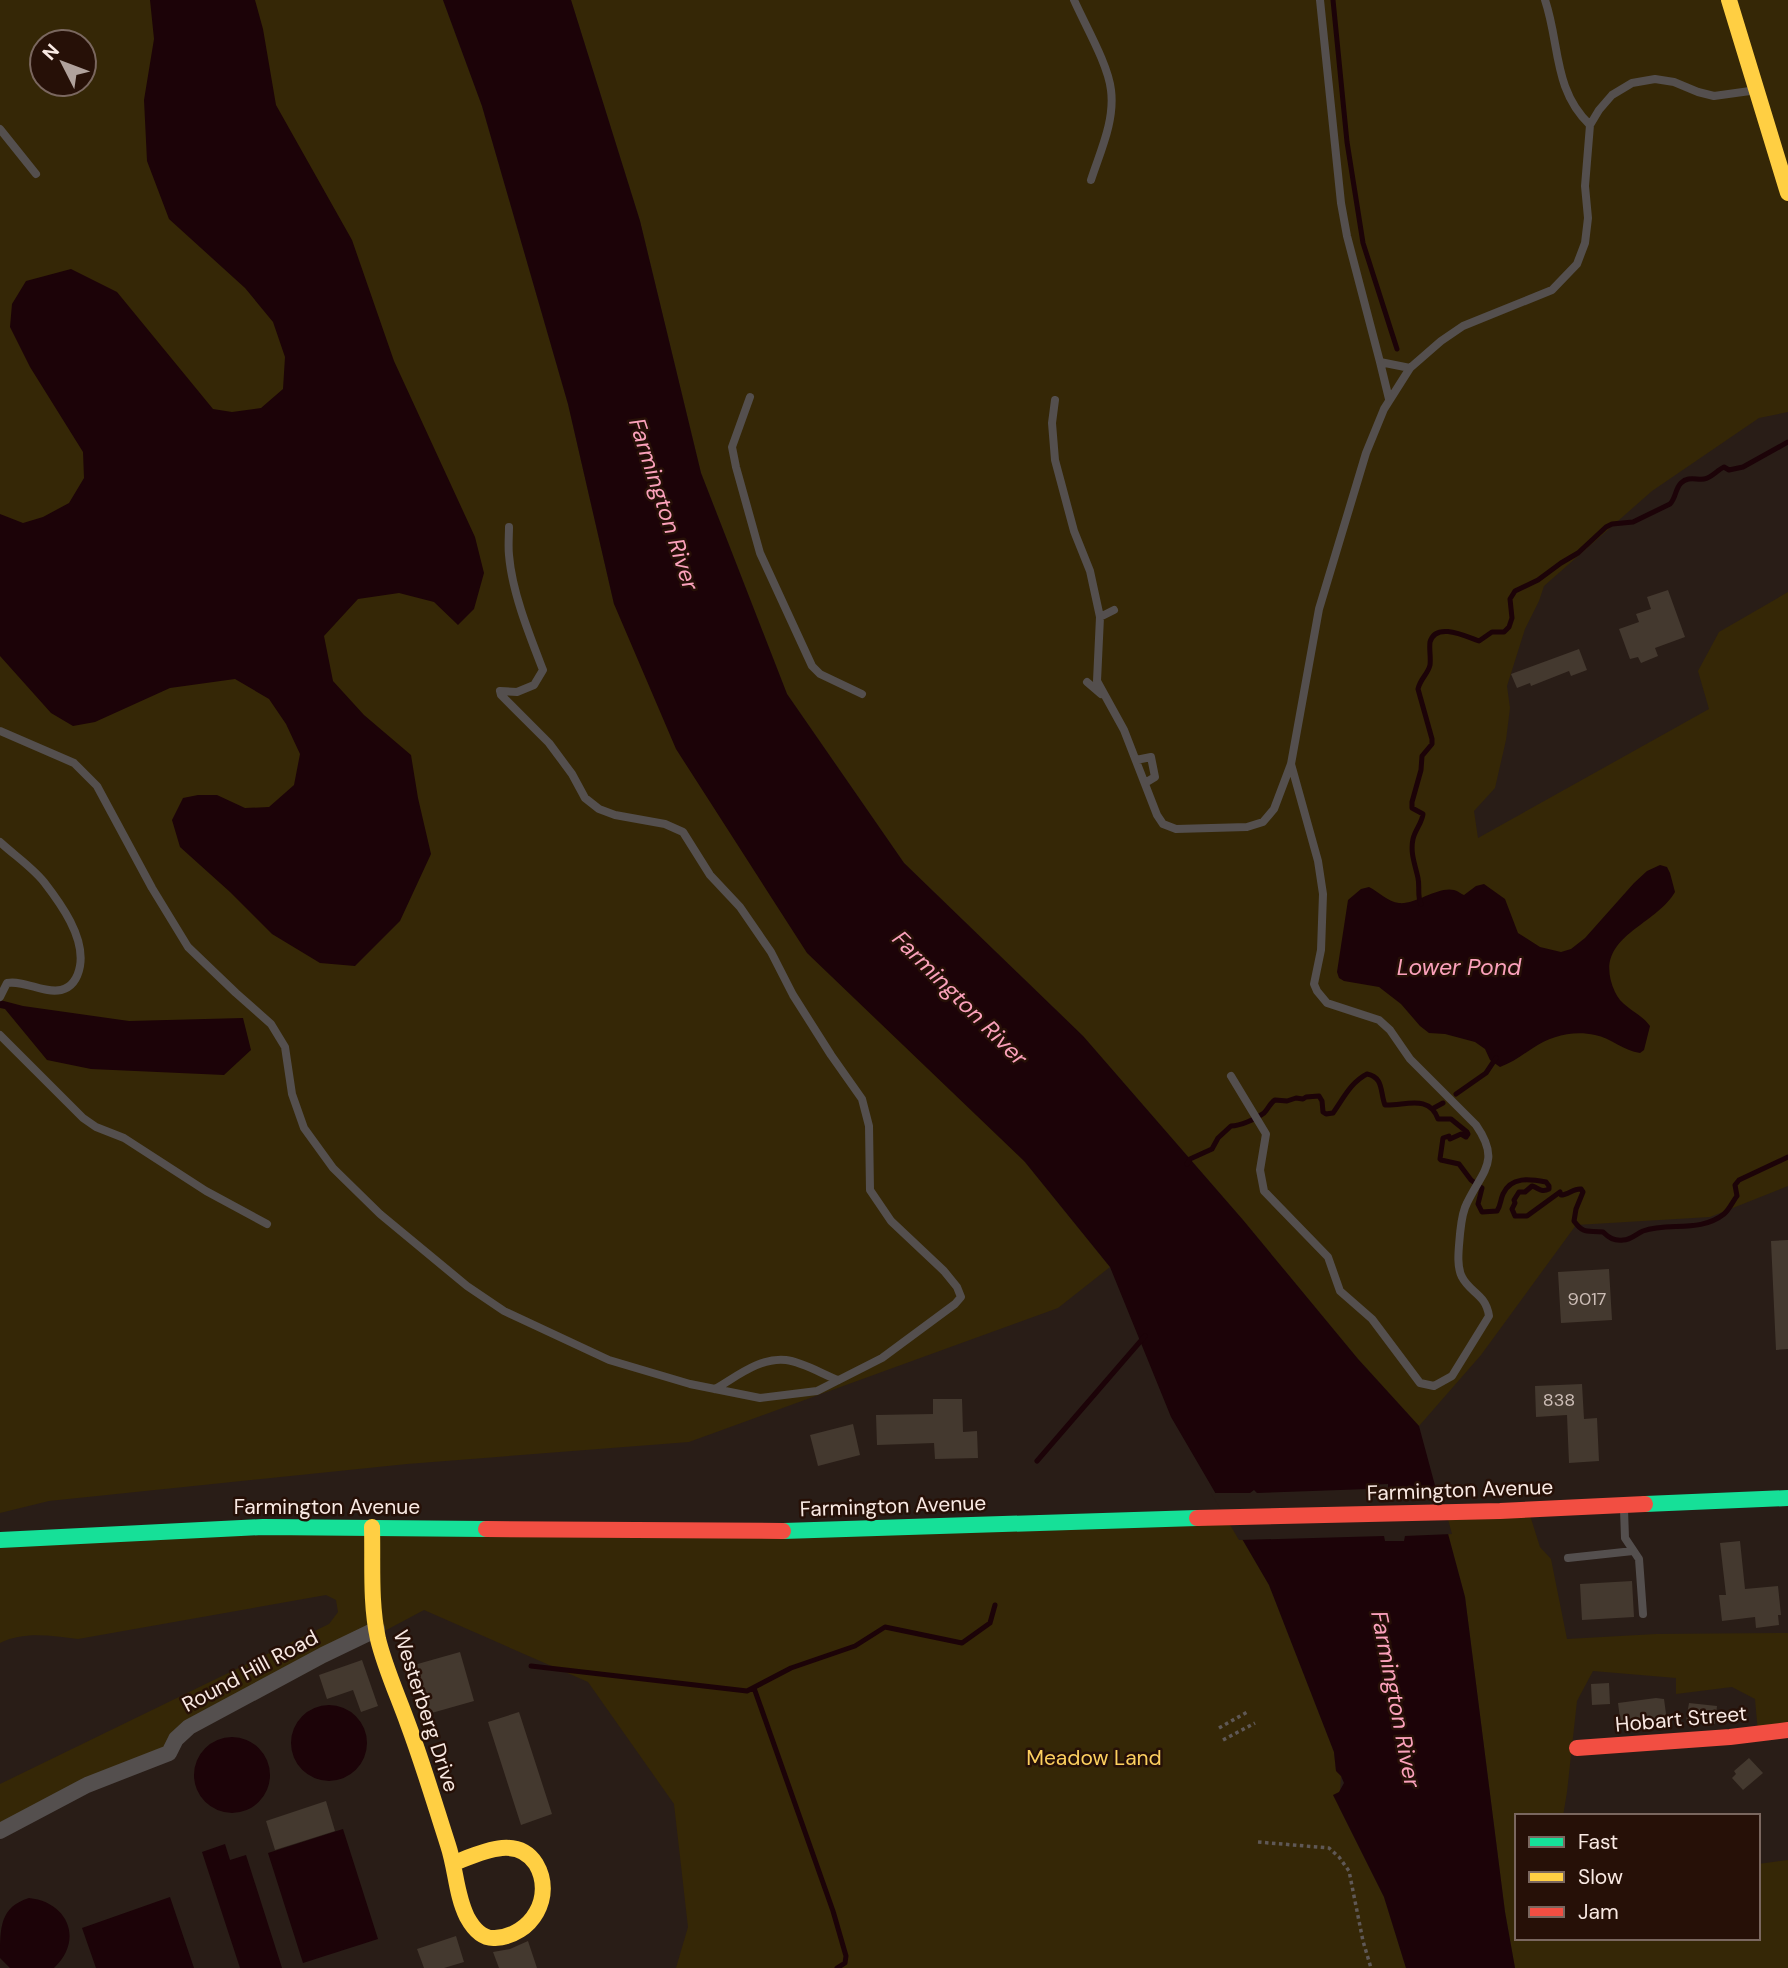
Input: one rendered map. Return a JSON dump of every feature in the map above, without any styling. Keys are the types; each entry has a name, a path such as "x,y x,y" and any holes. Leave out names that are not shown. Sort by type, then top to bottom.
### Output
{"main road":[{"path":"1729,0 1788,193"},
{"name":"Farmington Avenue","path":"0,1540 264,1527 781,1531 1500,1511 1788,1498"},
{"name":"Westerberg Drive","path":"372,1527 377,1629 384,1660 417,1749 454,1863 467,1918 485,1937 497,1938 532,1922 543,1894 542,1879 534,1861 525,1852 505,1846 454,1863"},
{"name":"Hobart Street","path":"1577,1748 1788,1730"}],"street":[{"name":"Round Hill Road","path":"0,1831 87,1784 169,1753 176,1739 189,1727 377,1629"}],"lane":[{"path":"1074,0 1107,72 1111,91 1108,129 1091,180"},
{"path":"1320,0 1341,203 1389,399"},
{"path":"1545,0 1559,68 1573,106 1590,125"},
{"path":"1055,400 1052,423 1055,460 1074,531 1090,571 1100,617 1097,681 1124,730 1157,815 1163,824 1177,829 1247,827 1263,822 1274,809 1291,764 1319,609 1366,453 1389,399 1410,368 1441,341 1463,326 1552,289 1577,264 1586,243 1588,218 1585,186 1590,125 1612,95 1632,83 1655,79 1714,96 1756,90"},
{"path":"0,129 36,174"},
{"path":"1380,362 1410,368"},
{"path":"750,397 732,447 760,552 812,666 820,674 862,694"},
{"path":"0,731 74,763 97,786 152,888 188,947 271,1024 285,1047 292,1094 304,1128 333,1168 380,1214 467,1286 504,1311 609,1360 690,1384 760,1398 817,1391 882,1358 961,1297 957,1287 944,1271 891,1221 870,1190 869,1126 862,1099 793,995 771,952 740,907 710,875 683,832 666,824 615,815 599,809 585,798 572,774 549,743 501,695 500,691 517,692 534,685 543,670 529,635 513,580 509,556 509,527"},
{"path":"1100,617 1114,610"},
{"path":"1087,682 1104,697"},
{"path":"1136,760 1151,757 1155,777 1144,783"},
{"path":"1231,1076 1266,1134 1260,1170 1264,1191 1328,1257 1340,1291 1372,1319 1420,1383 1434,1386 1452,1376 1489,1315 1484,1300 1461,1276 1459,1265 1465,1206 1488,1164 1489,1150 1476,1125 1410,1059 1390,1030 1379,1020 1327,1003 1317,991 1314,984 1321,950 1323,894 1318,861 1291,764"},
{"path":"1140,771 1153,767"},
{"path":"0,842 43,881 64,911 76,934 81,959 78,975 71,985 60,990 16,982 7,983 0,997"},
{"path":"0,1035 89,1123 133,1143 206,1191 267,1224"},
{"path":"715,1389 769,1360 787,1360 838,1380"},
{"path":"1624,1505 1625,1538 1639,1559 1643,1614"},
{"path":"1568,1558 1633,1551"}],"path":[{"path":"1219,1728 1249,1711"},
{"path":"1223,1741 1255,1723"},
{"path":"1258,1842 1329,1848 1339,1857 1349,1871 1371,1968"}],"green space":[{"path":"0,0 443,0 482,106 568,404 614,604 1025,1162 1110,1267 1058,1308 689,1442 407,1464 49,1501 0,1513"},
{"path":"571,0 1788,0 1788,412 1759,418 1652,491 1544,586 1525,629 1507,686 1510,708 1495,788 1474,811 1478,838 1709,709 1698,671 1719,632 1788,592 1788,1186 1710,1217 1576,1225 1481,1355 1419,1426 1358,1359 1243,1220 1083,1036 904,863 787,694 701,473 640,221"},
{"path":"1528,1509 1540,1547 1551,1559 1567,1639 1656,1634 1788,1633 1788,1730 1758,1733 1755,1699 1732,1687 1676,1694 1676,1678 1593,1671 1577,1701 1563,1814 1515,1814 1515,1940 1760,1940 1760,1864 1788,1860 1788,1968 1515,1968 1505,1912 1465,1597 1442,1512"},
{"name":"Meadow Land","path":"1230,1518 1269,1585 1334,1752 1336,1770 1341,1776 1339,1807 1384,1897 1406,1968 676,1968 688,1927 674,1804 588,1682 424,1610 0,1836 0,1784 329,1624 338,1612 336,1600 326,1595 78,1639 28,1636 0,1643 0,1540"}],"water":[{"path":"150,0 255,0 263,29 276,105 352,240 394,361 475,537 484,573 474,609 458,625 434,602 399,593 358,599 324,636 333,681 364,715 411,755 431,854 400,921 355,966 320,963 272,934 180,847 172,820 183,798 217,795 245,808 269,807 294,785 300,754 286,724 269,699 235,679 170,688 95,722 73,726 51,713 0,656 0,514 23,523 43,517 69,503 84,478 83,452 30,367 10,327 12,304 26,281 71,269 117,292 213,409 232,412 261,408 283,389 285,357 273,322 245,288 169,219 147,161 144,100 154,39"},
{"name":"Farmington River","path":"443,0 571,0 640,221 701,473 787,694 904,863 1083,1036 1243,1220 1358,1359 1419,1426 1465,1597 1505,1912 1515,1968 1406,1968 1384,1897 1333,1795 1339,1792 1344,1783 1336,1771 1334,1752 1269,1585 1171,1417 1110,1267 1025,1162 807,953 676,749 614,604 568,404 482,106"},
{"name":"Lower Pond","path":"1660,865 1667,867 1675,892 1617,946 1611,958 1610,973 1615,992 1650,1026 1644,1050 1640,1053 1601,1037 1570,1034 1547,1040 1500,1067 1490,1060 1485,1049 1475,1042 1429,1033 1401,1004 1379,987 1339,978 1337,972 1348,900 1361,889 1369,887 1391,901 1405,903 1448,889 1464,895 1476,886 1484,884 1505,899 1518,933 1540,947 1561,952 1571,949 1585,938 1634,883 1647,871"},
{"path":"0,1000 23,1006 129,1021 243,1018 251,1050 224,1075 91,1069 47,1060 5,1009 0,1008"},
{"path":"329,1705 344,1708 356,1716 364,1728 367,1743 364,1758 356,1770 344,1778 329,1781 314,1778 302,1770 294,1758 291,1743 294,1728 302,1716 314,1708"},
{"path":"232,1737 247,1740 259,1748 267,1760 270,1775 267,1790 259,1802 247,1810 232,1813 217,1810 205,1802 197,1790 194,1775 197,1760 205,1748 217,1740"},
{"path":"343,1829 378,1939 303,1963 268,1853"},
{"path":"225,1844 230,1860 246,1855 282,1968 240,1968 202,1852"},
{"path":"170,1897 194,1968 96,1968 82,1928"},
{"path":"29,1898 54,1907 67,1924 70,1935 68,1946 54,1968 10,1968 0,1958 0,1937 7,1913 19,1902"}],"pier":[{"path":"1388,1484 1388,1488 1439,1487 1452,1534 1405,1536 1404,1541 1385,1541 1384,1536 1239,1540 1211,1493 1368,1489 1368,1485"}],"building":[{"path":"1668,590 1685,637 1655,648 1658,656 1641,663 1638,657 1630,659 1619,629 1639,622 1636,614 1651,609 1647,597"},
{"path":"1579,649 1587,670 1571,676 1569,671 1531,686 1530,683 1517,688 1511,674"},
{"path":"1788,1240 1788,1349 1776,1350 1771,1241"},
{"path":"1609,1269 1612,1320 1561,1323 1558,1272"},
{"path":"1582,1384 1584,1419 1597,1418 1599,1461 1569,1463 1567,1415 1536,1417 1535,1386"},
{"path":"933,1399 962,1399 963,1432 977,1431 978,1458 935,1459 934,1443 877,1445 876,1415 933,1414"},
{"path":"853,1424 860,1455 818,1466 810,1435"},
{"path":"1740,1541 1745,1589 1778,1586 1781,1615 1778,1615 1779,1625 1756,1628 1755,1617 1722,1621 1719,1595 1726,1595 1720,1543"},
{"path":"1632,1581 1634,1617 1582,1620 1580,1584"},
{"path":"460,1652 474,1701 428,1714 414,1665"},
{"path":"362,1660 378,1706 361,1712 353,1690 327,1699 319,1675"},
{"path":"1609,1683 1610,1704 1592,1705 1591,1684"},
{"path":"1664,1699 1667,1721 1621,1726 1618,1703"},
{"path":"1689,1703 1717,1706 1715,1724 1686,1721"},
{"path":"519,1712 552,1814 521,1825 488,1722"},
{"path":"1749,1758 1763,1773 1743,1790 1732,1778 1736,1774 1734,1771"},
{"path":"326,1801 335,1831 275,1850 266,1821"},
{"path":"456,1936 464,1962 444,1968 424,1968 417,1949"},
{"path":"528,1941 537,1968 499,1968 493,1952 510,1949"}],"waterway":[{"path":"1333,0 1347,142 1363,243 1397,349"},
{"path":"1421,904 1412,844 1423,814 1412,808 1412,802 1422,756 1432,744 1418,689 1430,665 1430,642 1433,636 1445,631 1479,641 1492,632 1504,632 1512,618 1510,599 1515,591 1538,580 1578,553 1606,527 1633,522 1670,504 1679,485 1686,480 1707,478 1724,467 1729,470 1743,467 1788,442"},
{"path":"1456,1094 1486,1073 1496,1058"},
{"path":"1187,1164 1190,1159 1212,1149 1218,1138 1231,1126 1261,1115 1275,1100 1319,1096 1323,1112 1333,1113 1352,1086 1367,1074 1379,1082 1385,1105 1423,1104 1429,1106 1438,1119 1451,1119 1467,1132 1466,1137 1461,1134 1450,1139 1449,1136 1443,1138 1440,1159 1459,1164 1471,1180 1482,1188 1478,1204 1482,1212 1497,1211 1506,1188 1522,1180 1546,1182 1549,1189 1542,1190 1532,1186 1525,1192 1519,1192 1512,1209 1515,1216 1527,1216 1560,1192 1564,1195 1581,1189 1583,1192 1574,1221 1584,1230 1603,1232 1617,1240 1629,1239 1653,1228 1695,1225 1715,1220 1726,1212 1737,1196 1735,1185 1739,1180 1788,1157"},
{"path":"1432,1109 1443,1103"},
{"path":"1037,1461 1145,1336"},
{"path":"531,1666 747,1691 791,1668 855,1646 885,1627 962,1643 990,1623 995,1605"},
{"path":"754,1688 833,1911 846,1956 845,1963 837,1968"}],"traffic: fast":[{"path":"1645,1504 1788,1498"},
{"path":"783,1531 1197,1518"},
{"path":"0,1540 263,1527 486,1529"}],"traffic: slow":[{"path":"1729,0 1788,193"},
{"path":"372,1527 373,1597 378,1639 448,1845 463,1909 475,1929 490,1938 508,1936 520,1930 537,1912 543,1889 541,1876 528,1855 519,1850 498,1848 454,1863"}],"traffic: jam":[{"path":"1197,1518 1500,1511 1645,1504"},
{"path":"486,1529 783,1531"},
{"path":"1577,1748 1788,1730"}]}
